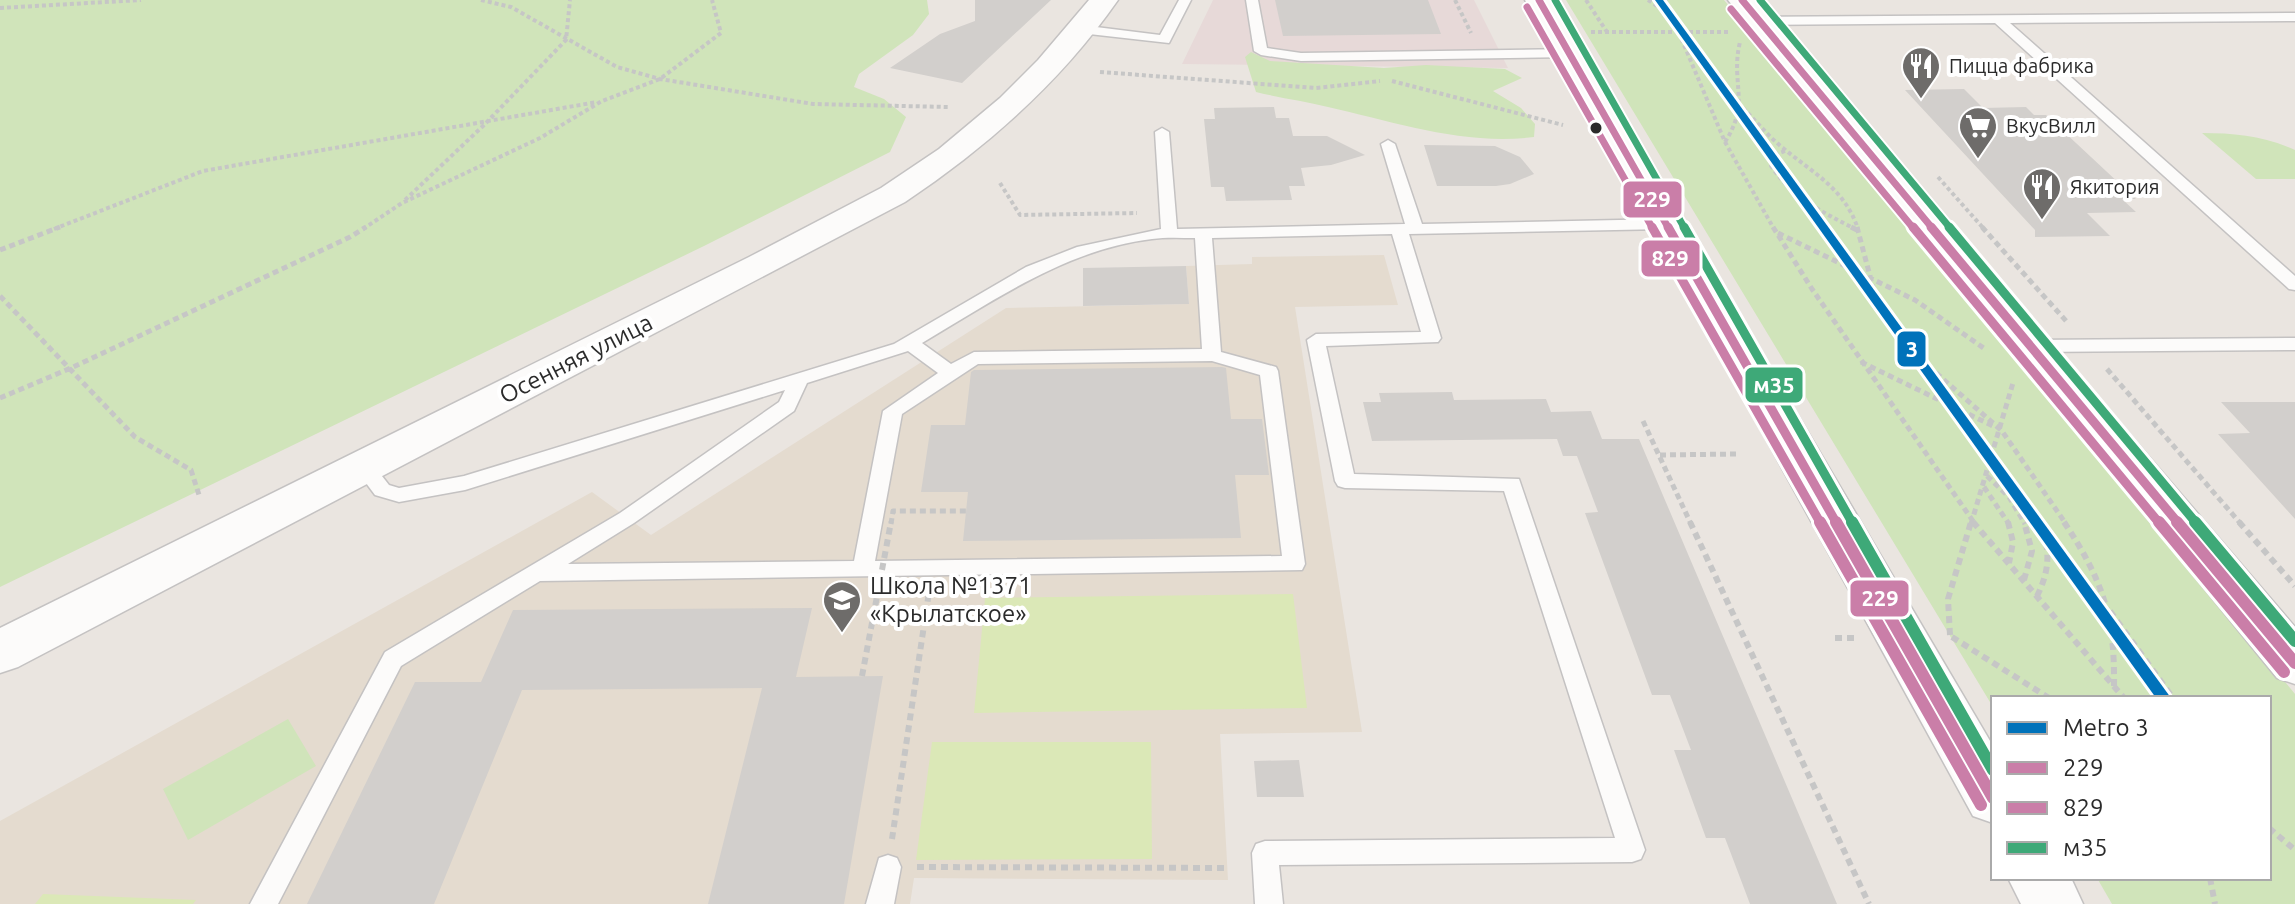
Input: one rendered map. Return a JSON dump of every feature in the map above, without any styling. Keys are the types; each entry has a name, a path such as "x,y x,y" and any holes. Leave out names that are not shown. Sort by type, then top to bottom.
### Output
{"street":[{"path":"1539,0 1991,794"},
{"name":"Осенняя улица","path":"0,652 762,265 893,195 951,156 1011,105 1092,15"},
{"path":"1744,24 2028,362 2295,663"},
{"path":"2039,880 2053,904"}],"lane":[{"path":"1092,15 1164,40 1185,0"},
{"path":"1252,0 1261,51 1301,57 1481,55 1564,43"},
{"path":"2031,0 2052,18"},
{"path":"2190,0 2214,17"},
{"path":"1744,24 2295,17"},
{"path":"1998,19 2295,285"},
{"path":"1162,132 1169,233"},
{"path":"1269,904 1265,853 1632,850 1512,484 1345,481 1316,340 1432,338 1388,144"},
{"path":"364,467 382,490 399,495 465,483 909,343 1032,271 1083,251 1151,234 1667,224"},
{"path":"1203,232 1212,355"},
{"path":"909,343 951,373"},
{"path":"2028,362 2087,346 2295,344"},
{"path":"539,573 1294,564 1269,371 1212,355 974,358 893,411 863,569"},
{"path":"264,904 393,659 627,518 787,406 800,379"},
{"path":"880,904 888,867"}],"path":[{"path":"0,8 141,0"},
{"path":"481,0 511,7 617,67 660,79 813,104 948,107"},
{"path":"402,203 490,119 566,40 570,0"},
{"path":"0,398 71,368 350,237 402,203 540,138 602,101 660,79 721,33 712,0"},
{"path":"1455,0 1481,55"},
{"path":"1586,0 1607,32"},
{"path":"1648,0 1672,16"},
{"path":"1665,0 1725,142 1777,233 1859,361 1973,521 2122,696"},
{"path":"1564,43 1607,32 1677,32 1744,24 1734,63 1743,108 1739,124 1725,142"},
{"path":"1391,80 1563,125"},
{"path":"0,250 203,171 602,101"},
{"path":"1743,108 1785,151 1820,174 1848,205 1858,230 1866,275 1875,298 1908,345 2001,430 2072,536 2108,609 2172,696"},
{"path":"1785,151 1777,154 1771,166 1778,178 1809,204 1858,230"},
{"path":"1935,175 2295,586"},
{"path":"1000,183 1020,215 1126,213"},
{"path":"1777,233 1915,300 1995,359"},
{"path":"0,296 135,437 191,470 199,495"},
{"path":"1859,361 2001,430"},
{"path":"2028,362 2014,379 1948,599 1950,636 2046,696"},
{"path":"1643,421 1869,904"},
{"path":"1660,455 1738,454"},
{"path":"1990,465 2014,485 2041,524 2049,564 2045,585 2037,596"},
{"path":"1987,476 2017,507 2029,531 2033,556 2024,580"},
{"path":"1983,487 2002,509 2012,531 2014,551 2009,563"},
{"path":"862,676 893,511 966,511"},
{"path":"932,568 888,867 1228,868"},
{"path":"2108,609 2114,688"},
{"path":"2271,830 2295,850"},
{"path":"2210,880 2215,904"}],"shaded area":[{"path":"1213,0 1474,0 1508,68 1182,64"},
{"name":"Школа №1371 «Крылатское»","path":"1384,255 1398,305 1295,307 1362,732 1220,734 1228,880 914,878 910,904 0,904 0,821 592,492 651,535 1006,308 1189,304 1186,266 1252,264 1252,257"}],"green space":[{"path":"0,0 927,0 929,14 913,35 859,74 854,87 884,99 906,117 890,152 704,246 0,587"},
{"path":"1566,0 1724,0 2295,694 2295,904 2112,904 2098,880 2271,880 2271,696 1991,696 1991,704"},
{"path":"1251,52 1270,61 1384,68 1426,65 1505,69 1522,78 1493,91 1521,108 1535,124 1534,137 1508,139 1456,135 1256,92 1245,57"},
{"path":"2202,133 2249,136 2295,150 2295,179 2256,179"},
{"path":"1293,594 1307,708 974,713 985,598"},
{"path":"288,719 316,766 188,840 163,789"},
{"path":"932,742 1151,742 1152,859 916,860"},
{"path":"43,894 196,900 193,904 35,904"}],"building":[{"path":"975,0 1051,0 962,83 890,68 940,34 975,21"},
{"path":"1275,0 1428,0 1441,34 1283,36"},
{"path":"1964,89 1983,108 2026,107 2034,115 2046,115 2136,199 2122,199 2136,212 2087,213 2110,236 2035,237 2035,230 1905,90"},
{"path":"1274,107 1276,118 1289,118 1293,136 1327,136 1365,155 1331,165 1301,168 1305,186 1289,186 1292,200 1226,201 1224,187 1211,187 1204,119 1215,119 1214,108"},
{"path":"1424,145 1495,146 1520,157 1534,174 1496,186 1437,186"},
{"path":"1186,266 1189,304 1083,306 1083,268"},
{"path":"1226,368 1231,419 1262,419 1269,475 1235,475 1241,538 963,541 968,492 921,492 931,425 965,425 971,372 974,370"},
{"path":"1452,392 1454,400 1546,399 1551,412 1591,411 1602,439 1639,439 1837,904 1750,904 1725,838 1706,838 1674,750 1691,750 1670,695 1652,695 1585,513 1598,512 1577,456 1563,456 1557,439 1372,441 1363,402 1381,402 1379,393"},
{"path":"2221,402 2295,402 2295,519 2218,434 2250,433"},
{"path":"812,608 796,677 883,676 844,904 708,904 762,688 522,690 434,904 307,904 415,682 481,682 513,610"},
{"path":"1299,760 1304,797 1257,797 1254,761"}],"metro line":[{"name":"3","path":"1659,0 2163,696"}],"transit line":[{"name":"229","path":"1539,0 1991,794"},
{"name":"м35","path":"1555,0 1991,766"},
{"name":"229","path":"1742,0 2295,663"},
{"name":"м35","path":"1760,0 2295,641"},
{"name":"829","path":"1527,7 1981,805"},
{"name":"829","path":"1731,9 2284,672"}],"place":[{"name":"Пицца фабрика","path":"1921,100"},
{"name":"ВкусВилл","path":"1978,160"},
{"name":"Якитория","path":"2042,221"},
{"name":"Школа №1371 «Крылатское»","path":"842,634"}]}
